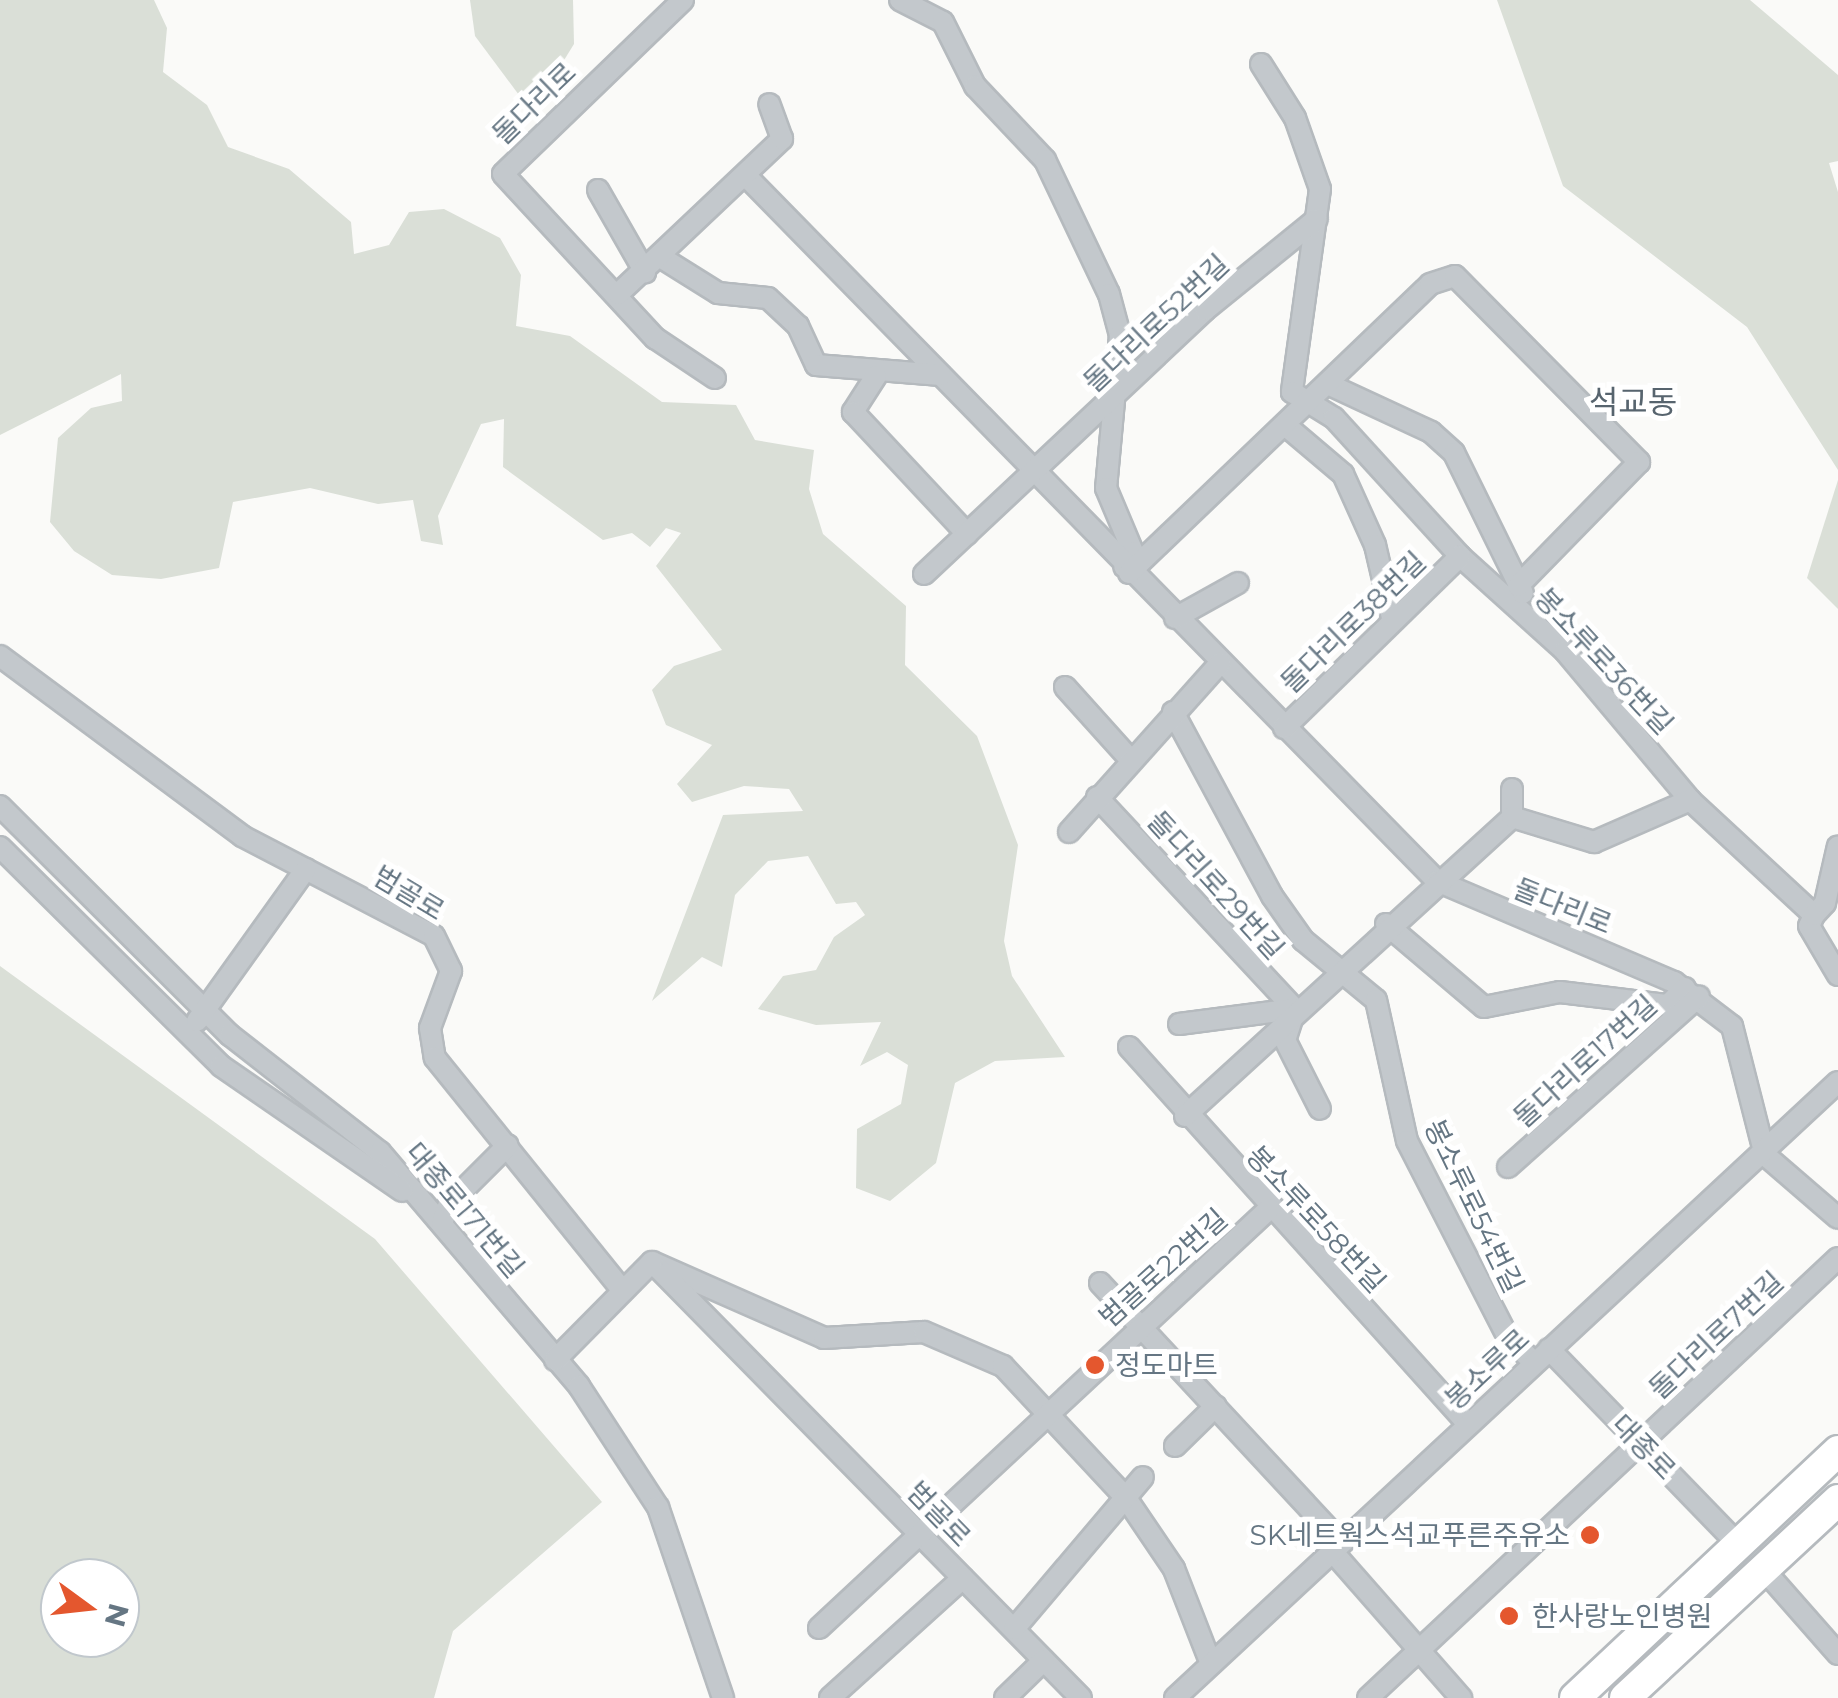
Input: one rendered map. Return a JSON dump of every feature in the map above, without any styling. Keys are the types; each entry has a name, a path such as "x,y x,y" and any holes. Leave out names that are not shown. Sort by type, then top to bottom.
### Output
{"main road":[{"path":"1575,1698 1838,1451"},
{"path":"1625,1698 1838,1500"}],"street":[{"name":"돌다리로","path":"683,0 503,174 618,294 654,338 715,378"},
{"path":"900,0 944,22 975,86 1060,188 1120,335 1109,406 1106,488 1133,552 1126,570"},
{"path":"1261,64 1314,158 1317,219 1292,392 1310,403"},
{"path":"618,294 748,178 782,139 769,104"},
{"name":"돌다리로","path":"748,178 1035,471 1126,570 1437,881 1691,992 1732,1026 1765,1155"},
{"path":"598,190 645,272"},
{"name":"돌다리로52번길","path":"1035,471 1109,406 1205,310 1317,219"},
{"path":"662,258 718,293 768,298 798,326 816,366 876,376 941,375"},
{"name":"봉소루로36번길","path":"1454,276 1639,462 1518,586 1454,453 1431,432 1332,386 1430,284 1454,276"},
{"path":"876,376 852,412 967,534"},
{"path":"1126,570 1332,386"},
{"name":"봉소루로36번길","path":"1310,403 1460,556 1542,628 1690,800 1814,915 1809,926 1838,975"},
{"path":"1285,425 1343,474 1375,545 1392,618"},
{"path":"924,574 1035,471"},
{"name":"돌다리로38번길","path":"1284,728 1392,618 1460,556"},
{"path":"1175,618 1238,583"},
{"path":"1518,586 1542,628"},
{"name":"범골로","path":"0,656 226,825 444,947 451,971 429,1043 623,1291"},
{"path":"1069,832 1129,758 1220,663"},
{"path":"1065,687 1129,758"},
{"name":"봉소루로54번길","path":"1173,712 1272,896 1336,969 1376,1000 1407,1141 1506,1334 1541,1356"},
{"path":"1186,1116 1336,969 1512,816 1512,789"},
{"name":"돌다리로29번길","path":"1097,797 1295,1009"},
{"path":"1512,816 1594,842 1690,800"},
{"name":"대종로171번길","path":"0,806 204,1011 296,1094 380,1152 555,1360 658,1507 723,1698"},
{"path":"1814,915 1825,904 1838,846"},
{"path":"0,848 187,1033 442,1224 449,1204 508,1145"},
{"path":"187,1033 306,869"},
{"path":"1386,924 1484,1007 1560,992 1668,1004 1691,992"},
{"name":"돌다리로17번길","path":"1508,1167 1691,992"},
{"path":"1178,1024 1295,1009"},
{"path":"1295,1009 1284,1040 1320,1109"},
{"name":"봉소루로58번길","path":"1129,1047 1269,1209 1468,1424"},
{"name":"봉소루로","path":"1174,1698 1541,1356 1765,1155 1838,1082"},
{"path":"1765,1155 1838,1218"},
{"name":"범골로22번길","path":"819,1628 922,1536 1046,1408 1269,1209"},
{"name":"돌다리로7번길","path":"1368,1698 1838,1258"},
{"path":"555,1360 652,1262 824,1338 924,1332 1003,1366 1126,1498 1174,1569 1212,1664"},
{"name":"범골로","path":"652,1262 1081,1698"},
{"path":"1100,1283 1216,1406 1337,1547 1416,1654 1461,1698"},
{"name":"대종로","path":"1541,1356 1640,1443 1740,1546"},
{"path":"1175,1446 1216,1406"},
{"path":"1014,1629 1143,1477"},
{"path":"1764,1570 1838,1654"},
{"name":"범골로","path":"830,1698 964,1578"},
{"path":"1005,1698 1044,1660"}],"shaded area":[{"path":"0,0 154,0 167,28 163,72 207,105 228,147 289,169 351,222 354,254 389,245 409,212 444,209 500,238 521,275 516,326 570,336 662,402 736,405 755,440 814,450 809,489 823,534 906,606 905,665 977,736 1018,845 1004,941 1012,976 1065,1057 995,1061 955,1083 936,1163 890,1201 856,1188 857,1129 901,1104 908,1065 887,1052 860,1066 881,1022 816,1025 758,1009 783,976 816,970 834,937 865,915 856,902 836,904 808,856 768,861 735,895 722,967 702,957 652,1001 723,815 803,811 789,789 744,786 692,802 677,784 712,745 666,725 652,690 674,666 722,650 656,566 681,533 666,528 650,547 632,533 603,540 503,467 504,419 481,424 438,516 443,545 421,541 413,500 378,504 310,488 233,502 219,568 161,579 112,575 74,551 50,522 58,438 91,408 122,401 121,374 0,435"},
{"path":"470,0 573,0 574,44 545,91 519,95 475,36"},
{"path":"1497,0 1750,0 1838,75 1838,161 1829,163 1838,192 1838,470 1747,327 1563,186"},
{"path":"1838,480 1838,609 1807,578"},
{"path":"0,966 375,1239 602,1502 453,1631 434,1698 0,1698"}],"place":[{"name":"정도마트","path":"1095,1365"},
{"name":"SK네트웍스석교푸른주유소","path":"1590,1535"},
{"name":"한사랑노인병원","path":"1509,1616"}],"district":[{"name":"석교동","path":"1633,402"}]}
